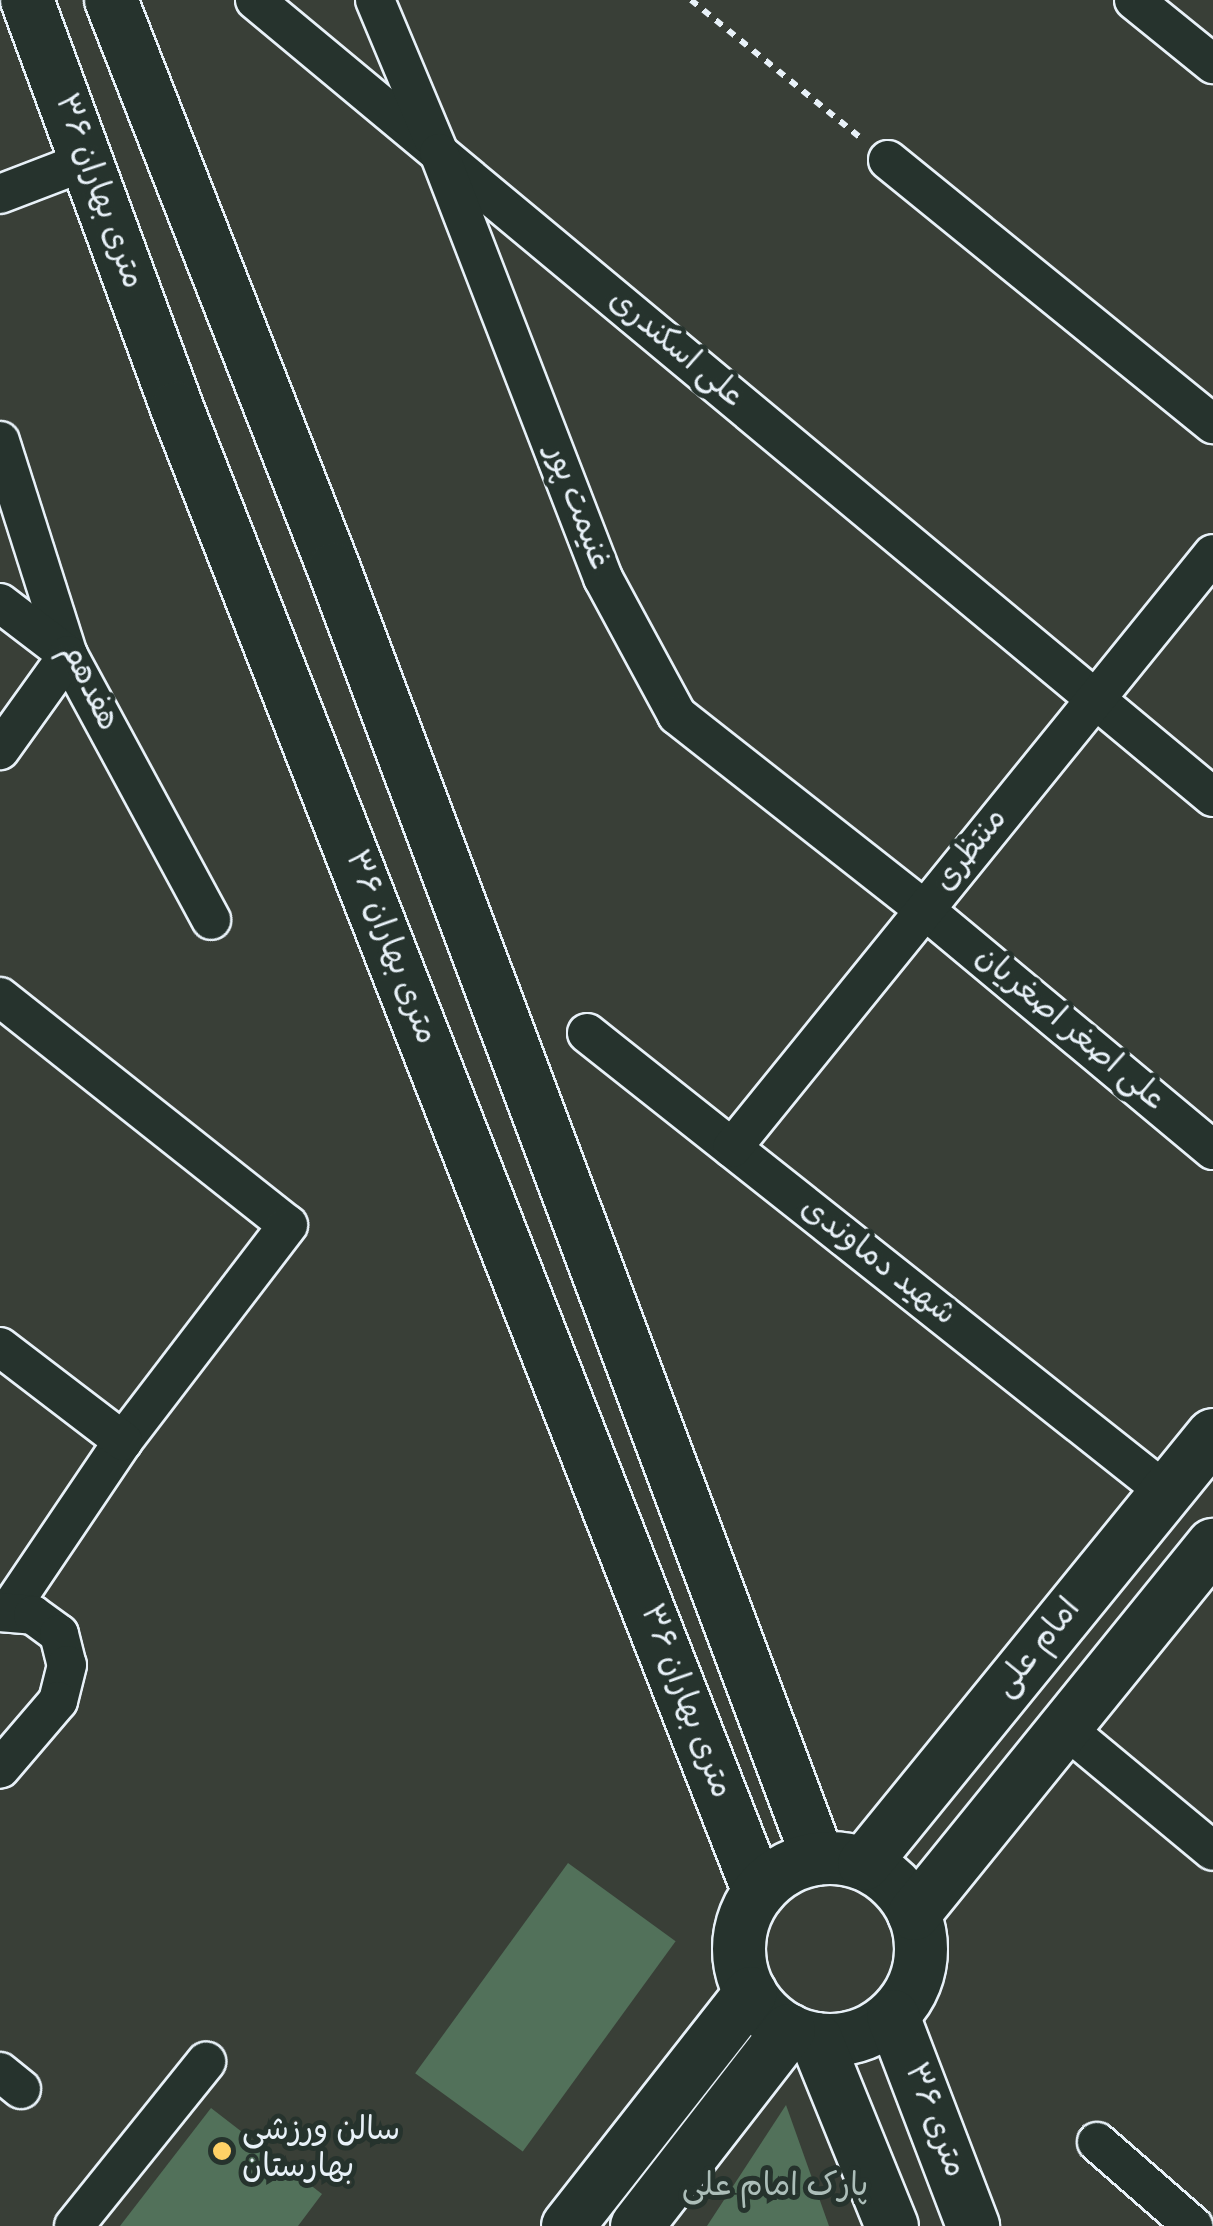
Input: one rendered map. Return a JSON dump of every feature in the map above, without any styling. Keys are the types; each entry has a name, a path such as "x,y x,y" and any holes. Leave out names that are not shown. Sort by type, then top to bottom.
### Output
{"street":[{"name":"۳۶ متری بهاران","path":"26,0 184,426 759,1892"},
{"path":"111,0 841,1861"},
{"name":"علی اسکندری","path":"255,0 1213,797"},
{"name":"غنیمت پور","path":"375,0 439,153 602,578 677,715 925,910"},
{"path":"1134,0 1213,64"},
{"path":"888,160 1213,424"},
{"path":"0,194 86,161"},
{"name":"هفدهم","path":"0,441 68,655 210,920"},
{"name":"منتظری","path":"732,1148 1213,554"},
{"path":"0,602 68,655 0,750"},
{"name":"علی اصغر اصغریان","path":"925,910 1213,1150"},
{"path":"0,997 288,1225 122,1441 4,1611 34,1615 59,1634 67,1665 58,1701 0,1769"},
{"name":"شهید دماوندی","path":"587,1033 1166,1492"},
{"path":"0,1347 122,1441"},
{"name":"امام علی","path":"841,1861 1213,1435"},
{"path":"914,1914 1213,1545"},
{"path":"1065,1728 1213,1851"},
{"path":"841,1861 894,1885 914,1914 921,1941 919,1968 910,1994 893,2016 870,2032 843,2040 802,2035 767,2015 751,1994 741,1968 740,1941 746,1915 759,1892 796,1864 841,1861"},
{"path":"568,2226 751,1994"},
{"name":"۳۶ متری","path":"893,2016 972,2226"},
{"path":"637,2226 802,2035"},
{"path":"802,2035 892,2226"},
{"path":"74,2226 206,2062"},
{"path":"1098,2142 1193,2226"}],"path":[{"path":"692,0 888,160"}],"green space":[{"path":"568,1863 676,1941 523,2152 415,2073"},
{"name":"پارک امام علی","path":"786,2105 829,2226 707,2226"},
{"name":"سالن ورزشی بهارستان","path":"211,2108 322,2194 298,2226 120,2226"}],"place":[{"name":"سالن ورزشی بهارستان","path":"222,2151"}]}
